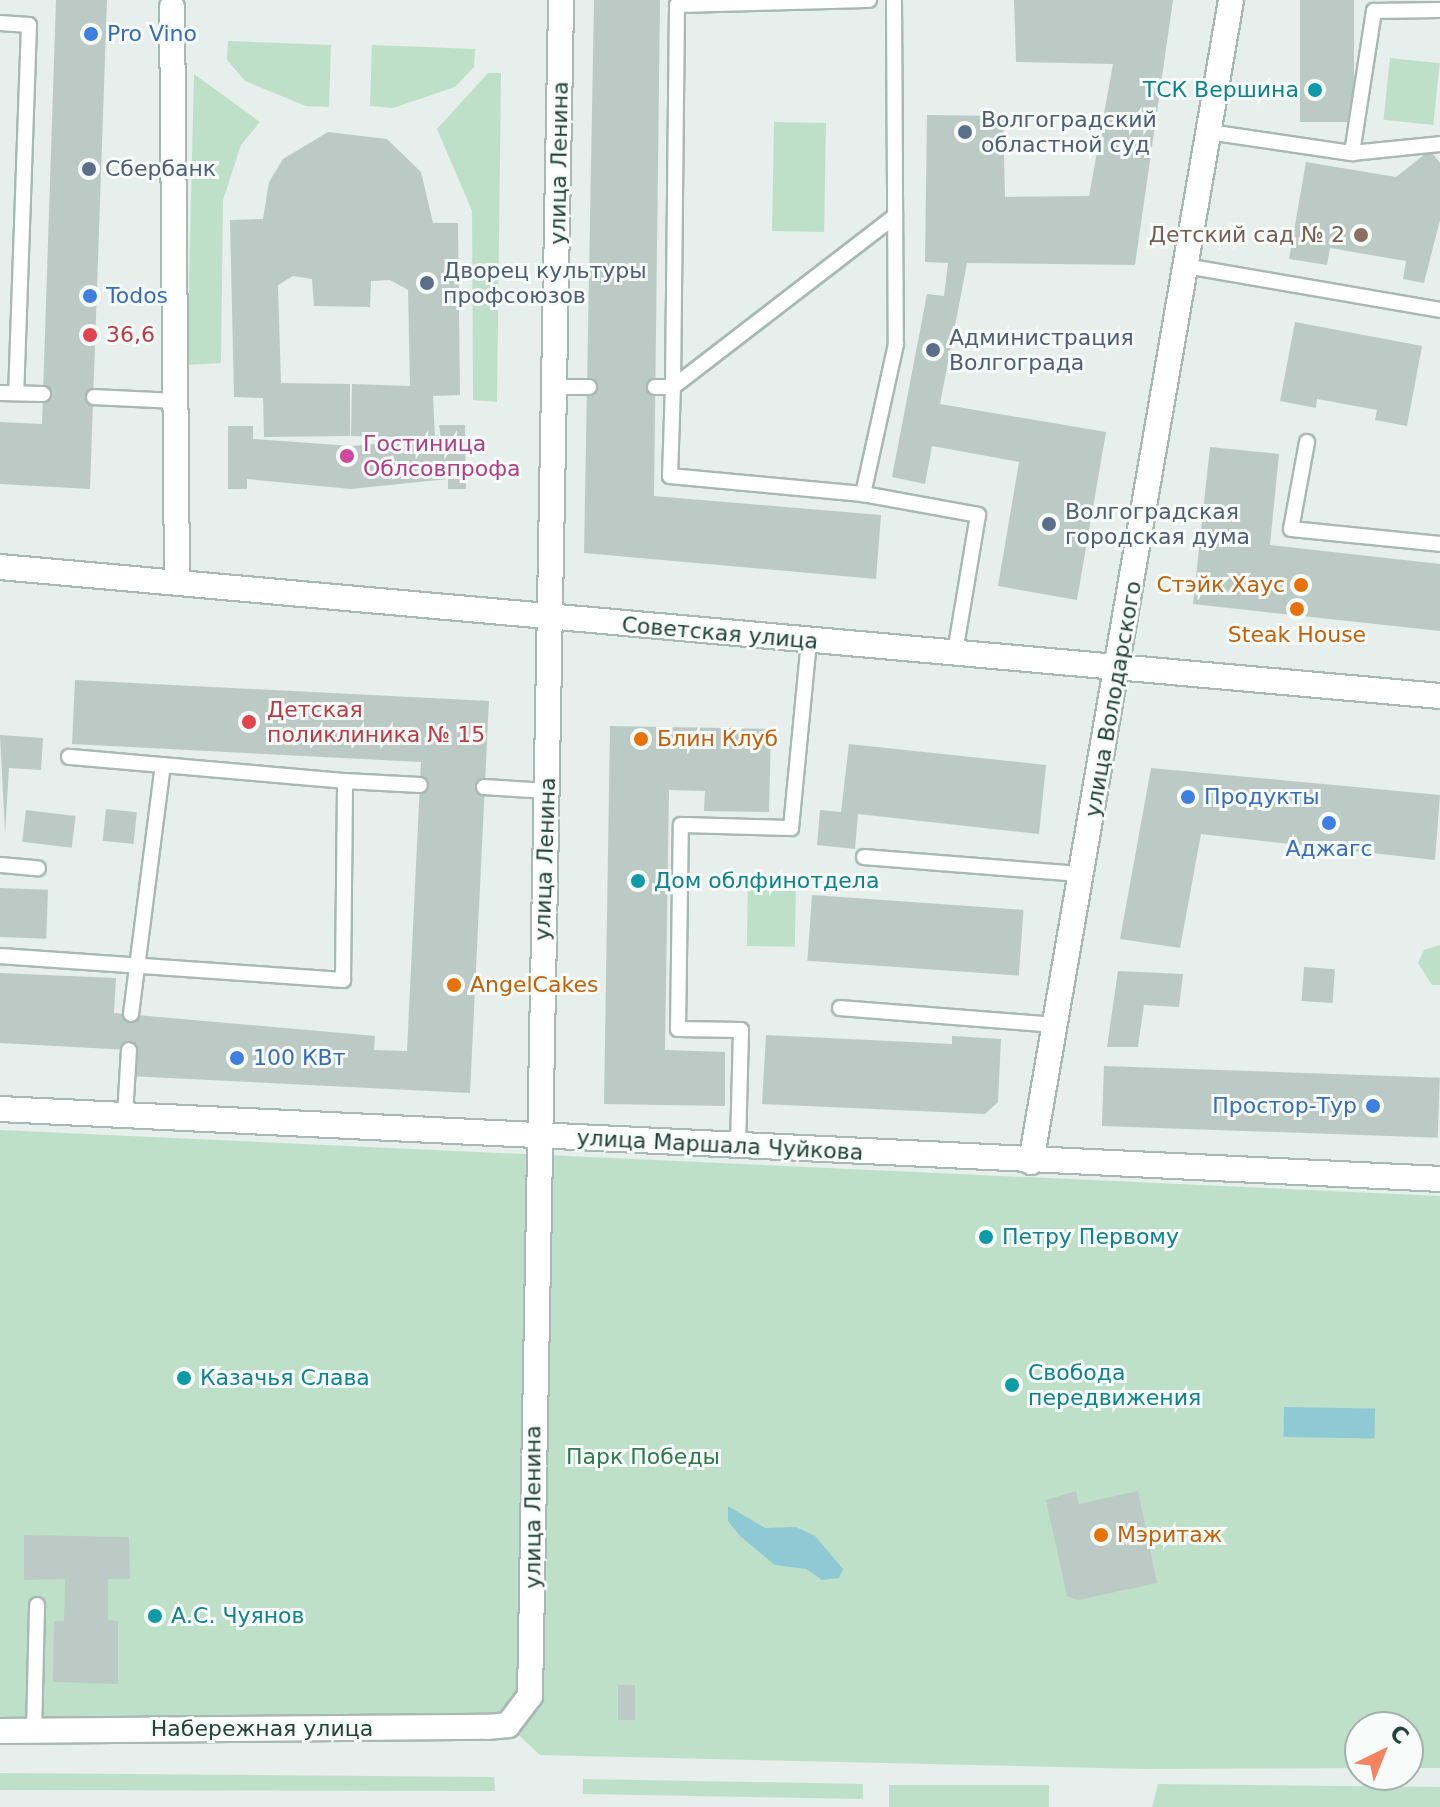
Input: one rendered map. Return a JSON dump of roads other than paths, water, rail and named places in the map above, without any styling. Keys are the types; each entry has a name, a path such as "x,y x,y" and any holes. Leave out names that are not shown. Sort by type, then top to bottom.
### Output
{"street":[{"name":"улица Ленина","path":"520,1715 530,1686 537,1135 552,619 561,0"},
{"name":"улица Володарского","path":"1031,1162 1120,667 1231,0"},
{"path":"172,7 177,583"},
{"name":"Советская улица","path":"0,567 552,619 1440,696"},
{"name":"улица Маршала Чуйкова","path":"0,1109 1031,1162 1440,1179"},
{"name":"Набережная улица","path":"0,1731 487,1727 520,1715"}],"lane":[{"path":"869,0 677,5 670,476 863,494 978,515 955,653"},
{"path":"863,494 896,344 894,0"},
{"path":"1352,153 1374,11 1440,10"},
{"path":"0,23 29,25 16,393"},
{"path":"1209,132 1352,153 1440,144"},
{"path":"655,387 673,387 895,216"},
{"path":"1186,266 1440,310"},
{"path":"556,387 589,387"},
{"path":"0,393 43,394"},
{"path":"94,397 175,401"},
{"path":"1307,442 1291,529 1440,544"},
{"path":"738,1146 741,1030 678,1029 681,825 791,828 809,641"},
{"path":"69,757 420,785"},
{"path":"131,1014 163,765"},
{"path":"0,956 343,980 345,781"},
{"path":"484,787 547,791"},
{"path":"864,857 1082,874"},
{"path":"0,865 38,868"},
{"path":"840,1008 1055,1025"},
{"path":"125,1115 129,1050"},
{"path":"34,1731 37,1605"}],"water":[{"path":"1284,1407 1375,1409 1374,1439 1283,1437"},
{"path":"728,1506 765,1528 796,1527 815,1536 843,1569 839,1578 822,1580 806,1569 775,1565 740,1536 728,1521"}],"place":[{"name":"Pro Vino","path":"91,34"},
{"name":"ТСК Вершина","path":"1315,90"},
{"name":"Волгоградский областной суд","path":"965,132"},
{"name":"Сбербанк","path":"89,169"},
{"name":"Детский сад № 2","path":"1361,235"},
{"name":"Дворец культуры профсоюзов","path":"427,283"},
{"name":"Todos","path":"90,296"},
{"name":"36,6","path":"90,335"},
{"name":"Администрация Волгограда","path":"933,350"},
{"name":"Гостиница Облсовпрофа","path":"347,456"},
{"name":"Волгоградская городская дума","path":"1049,524"},
{"name":"Стэйк Хаус","path":"1301,585"},
{"name":"Steak House","path":"1297,609"},
{"name":"Детская поликлиника № 15","path":"249,722"},
{"name":"Блин Клуб","path":"641,739"},
{"name":"Продукты","path":"1188,797"},
{"name":"Аджагс","path":"1329,823"},
{"name":"Дом облфинотдела","path":"638,881"},
{"name":"AngelCakes","path":"454,985"},
{"name":"100 КВт","path":"237,1058"},
{"name":"Простор-Тур","path":"1373,1106"},
{"name":"Петру Первому","path":"986,1237"},
{"name":"Казачья Слава","path":"184,1378"},
{"name":"Свобода передвижения","path":"1012,1385"},
{"name":"Мэритаж","path":"1101,1535"},
{"name":"А.С. Чуянов","path":"155,1616"}],"park label":[{"name":"Парк Победы","path":"643,1457"}]}
